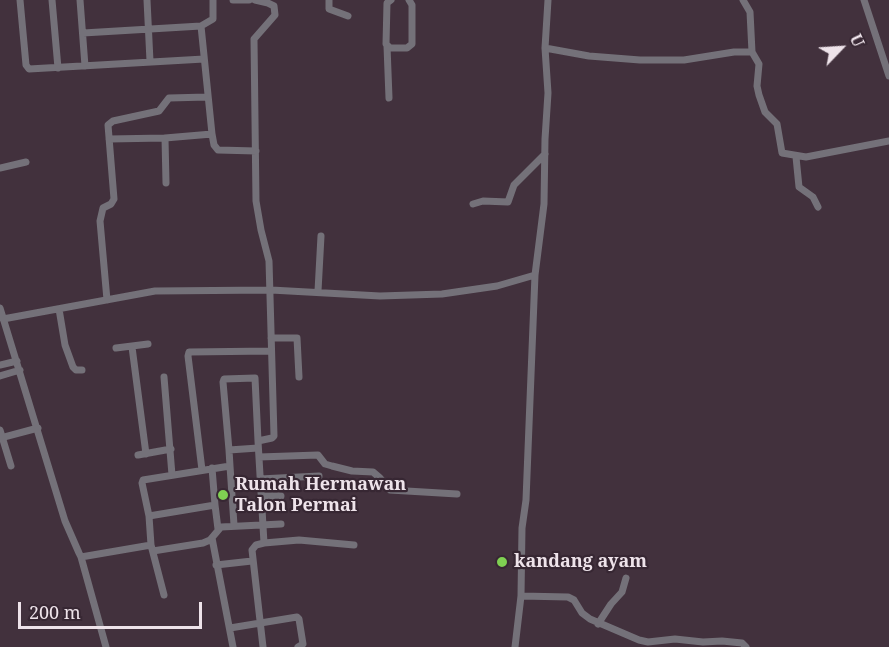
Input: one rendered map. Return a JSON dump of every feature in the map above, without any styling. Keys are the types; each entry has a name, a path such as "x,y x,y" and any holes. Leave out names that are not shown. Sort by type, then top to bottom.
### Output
{"street":[{"path":"20,0 27,68 204,58"},
{"path":"52,0 58,68"},
{"path":"80,0 85,66"},
{"path":"147,0 150,61"},
{"path":"83,33 201,26 213,19 213,0"},
{"path":"233,0 249,0"},
{"path":"229,450 258,444 274,436 270,261 256,201 254,39 275,15 273,6 255,0"},
{"path":"329,0 329,9 348,16"},
{"path":"389,98 387,3 391,0"},
{"path":"387,46 407,48 412,44 412,5 409,0"},
{"path":"516,647 521,596 522,528 526,500 535,275 544,204 544,154 548,93 545,48 548,0"},
{"path":"743,0 750,12 752,52 759,64 757,86 759,95 765,112 777,123 781,150 784,154 806,157 889,141"},
{"path":"864,0 889,76"},
{"path":"201,26 214,145 218,150 256,151"},
{"path":"545,48 589,56 640,60 684,60 734,52 752,52"},
{"path":"107,300 100,221 103,208 111,204 114,199 107,128 113,122 159,111 169,98 207,97"},
{"path":"109,139 212,134"},
{"path":"165,138 166,183"},
{"path":"474,204 483,201 508,202 514,185 544,154"},
{"path":"796,157 799,187 813,197 818,207"},
{"path":"0,168 26,162"},
{"path":"318,291 321,237"},
{"path":"3,319 155,291 318,291 380,296 442,294 497,286 535,275"},
{"path":"0,309 65,521 81,557 106,647"},
{"path":"59,309 65,345 73,367 76,370 82,370"},
{"path":"271,338 297,338 299,377"},
{"path":"116,348 148,344"},
{"path":"132,347 142,454 171,449"},
{"path":"202,470 189,352 271,351"},
{"path":"0,364 17,362"},
{"path":"0,376 20,370"},
{"path":"164,377 172,475"},
{"path":"234,525 222,382 224,379 255,378 264,543"},
{"path":"11,466 1,435 38,428"},
{"path":"260,457 318,455 325,464 347,471 373,472 390,490 457,494"},
{"path":"164,595 152,548 142,481 230,466"},
{"path":"81,557 152,548 192,546 207,542 218,529 212,468"},
{"path":"261,480 319,476"},
{"path":"261,496 281,496"},
{"path":"149,516 215,505"},
{"path":"218,529 234,525 281,524"},
{"path":"212,538 234,647"},
{"path":"263,647 252,561 253,548 264,543 299,540 354,545"},
{"path":"216,565 252,561"},
{"path":"598,624 622,592 626,578"},
{"path":"521,596 568,597 574,600 585,616 598,624 648,642 675,639 703,642 722,641 742,643 746,647"},
{"path":"230,628 298,618 301,647"}],"place":[{"name":"Rumah Hermawan Talon Permai","path":"223,495"},
{"name":"kandang ayam","path":"502,562"}]}
